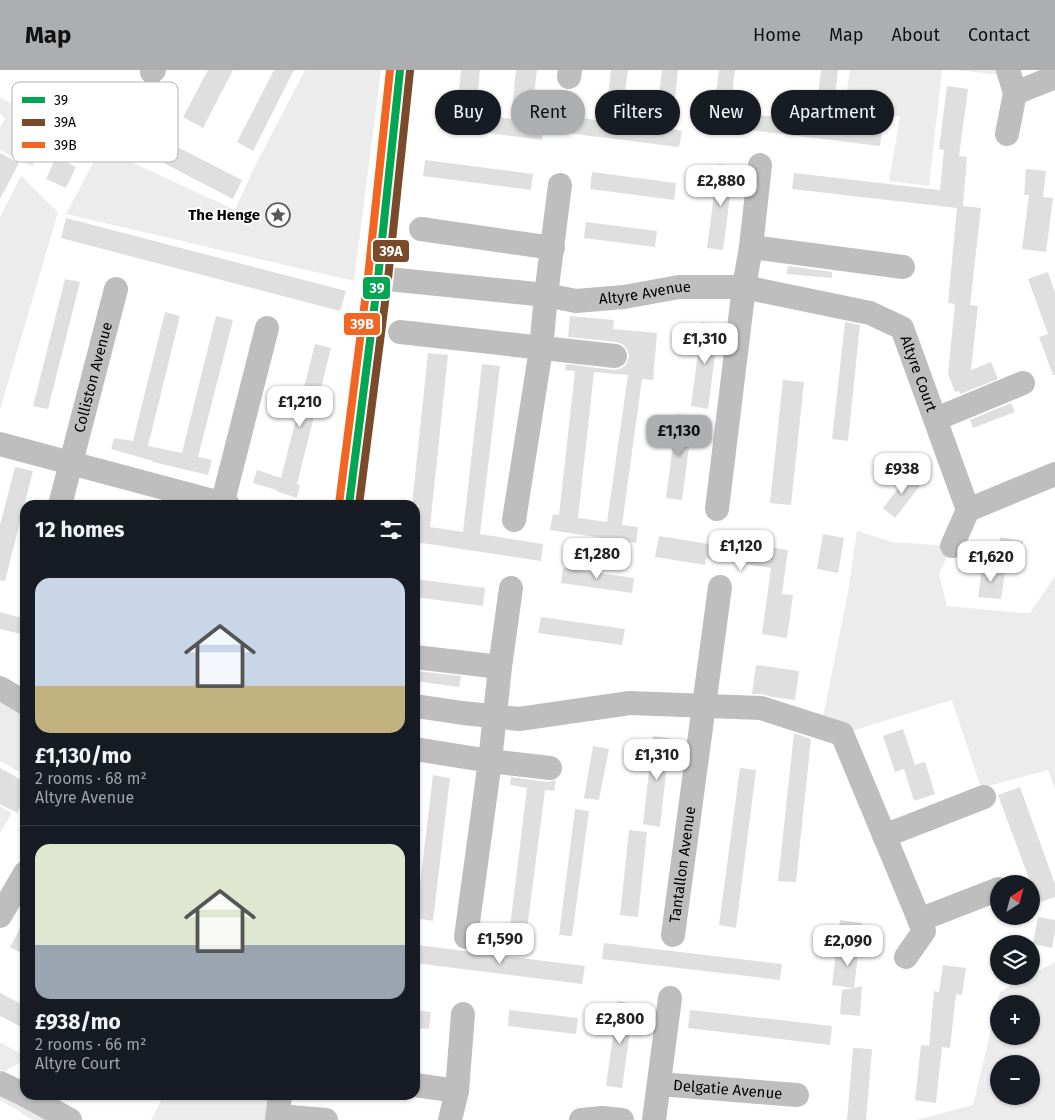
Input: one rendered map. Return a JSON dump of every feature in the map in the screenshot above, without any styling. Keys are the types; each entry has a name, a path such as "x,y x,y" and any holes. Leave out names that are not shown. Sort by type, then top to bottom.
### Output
{"street":[{"path":"350,500 378,278 400,70"},
{"path":"1008,70 1015,93 1008,134"},
{"path":"1015,93 1055,77"},
{"path":"716,509 760,165"},
{"path":"514,520 541,349 560,185"},
{"path":"421,229 553,248"},
{"path":"751,247 903,267"},
{"name":"Altyre Avenue","path":"378,278 546,296 576,301 624,297 679,287 744,287 870,313 902,328"},
{"name":"Colliston Avenue","path":"61,500 116,290"},
{"path":"226,500 267,328"},
{"name":"Altyre Court","path":"902,328 968,510"},
{"path":"400,332 615,356"},
{"name":"Altyre Court","path":"936,419 1023,383"},
{"path":"0,444 210,500"},
{"path":"952,546 968,510 1055,474"},
{"name":"Tantallon Avenue","path":"673,935 720,587"},
{"path":"466,937 511,588"},
{"path":"420,658 500,667"},
{"path":"0,688 20,700"},
{"path":"420,707 519,719 630,703 761,708 842,734 924,931 906,957"},
{"path":"420,751 550,768"},
{"path":"884,836 984,797"},
{"path":"0,916 20,889"},
{"path":"919,920 990,893"},
{"name":"Delgatie Avenue","path":"654,1120 670,998"},
{"path":"450,1120 457,1091 463,1014"},
{"path":"0,1083 20,1093"},
{"name":"Delgatie Avenue","path":"659,1084 797,1094"},
{"path":"420,1086 457,1091"},
{"path":"34,1100 70,1120"},
{"path":"278,1110 326,1120"},
{"path":"581,1120 602,1118 622,1120"}],"shaded area":[{"path":"305,70 381,70 354,281 66,214 94,162 131,162 235,210 253,170"},
{"path":"850,70 942,70 929,186 889,181 900,116 894,116 894,90 847,90"},
{"path":"957,70 1008,70 1010,76"},
{"path":"0,97 12,104 12,156 0,150 0,128 5,119 0,113"},
{"path":"23,162 34,162 33,167"},
{"path":"21,176 58,212 0,410 0,217"},
{"path":"857,531 892,542 952,546 939,574 947,606 1030,613 1055,576 1055,789 1048,770 981,788 952,700 842,734 821,727 848,592"},
{"path":"0,701 20,713 20,772 0,761"},
{"path":"0,806 12,813 0,833"},
{"path":"1055,962 1055,1120 916,1120 973,1105 990,1034 990,1045 1040,1045 1040,995 999,995 1000,992 1013,985 1040,985 1040,970"},
{"path":"0,1042 20,1053 20,1062 4,1072 0,1069"},
{"path":"0,1092 55,1120 33,1120 0,1100"},
{"path":"161,1100 269,1100 267,1120 151,1120"}],"building":[{"path":"208,70 233,70 203,128 183,117"},
{"path":"274,70 294,70 253,151 237,142"},
{"path":"461,70 480,70 478,90 459,90"},
{"path":"516,70 537,70 535,90 514,90"},
{"path":"611,70 628,70 625,90 609,90"},
{"path":"662,70 678,70 676,90 660,90"},
{"path":"719,70 735,70 733,90 716,90"},
{"path":"821,70 838,70 836,90 819,90"},
{"path":"947,86 968,89 959,156 967,157 963,206 981,208 970,305 978,306 971,370 991,362 998,379 960,394 959,391 955,392 948,374 955,304 948,303 957,208 792,189 794,173 940,190 944,150 939,149"},
{"path":"761,115 771,116 771,133 761,131"},
{"path":"501,118 511,119 511,135 542,135 542,140 501,135"},
{"path":"585,119 595,120 595,135 680,135 680,131 682,131 679,147 583,135 585,135"},
{"path":"790,135 881,135 880,146"},
{"path":"178,147 242,180 233,199 162,162 178,162"},
{"path":"0,153 12,159 12,162 19,163 0,199"},
{"path":"425,160 533,174 531,190 423,176"},
{"path":"54,162 66,162 76,167 66,188 46,179"},
{"path":"718,164 734,166 723,250 707,248"},
{"path":"1026,169 1046,171 1043,197 1053,198 1046,252 1022,249 1029,195 1024,195"},
{"path":"592,172 676,183 674,200 590,189"},
{"path":"66,218 346,291 340,311 61,238"},
{"path":"586,222 657,231 655,247 584,238"},
{"path":"788,266 832,272 832,278 787,274"},
{"path":"1048,272 1055,293 1055,375 1053,375 1039,337 1048,334 1028,279"},
{"path":"65,279 80,282 48,409 33,406"},
{"path":"165,312 180,316 148,446 182,453 216,316 233,320 198,457 212,460 208,475 153,462 111,449 114,438 133,441"},
{"path":"570,316 614,320 613,329 657,333 653,380 642,379 622,525 638,527 636,543 550,530 553,514 559,515 575,371 565,370 566,364 614,370 626,365 629,357 624,345 617,342 568,337","holes":["594,372 628,375 607,522 578,518"]},
{"path":"702,322 719,325 708,409 691,406"},
{"path":"845,322 860,325 848,441 832,439"},
{"path":"315,344 331,348 297,484 300,485 297,498 253,483 257,470 281,478"},
{"path":"428,353 448,355 430,527 463,532 482,364 500,366 480,534 543,544 541,561 420,543 420,500 413,500"},
{"path":"783,380 804,382 791,505 770,503"},
{"path":"1011,403 1015,412 973,428 970,420"},
{"path":"677,414 693,416 682,500 666,498"},
{"path":"15,467 33,471 26,500 20,500 20,522 5,581 0,580 0,525"},
{"path":"910,473 922,483 895,518 883,508"},
{"path":"823,534 844,538 838,573 817,569"},
{"path":"659,536 721,546 722,540 788,550 782,594 793,595 787,638 762,634 771,568 706,558 705,565 655,557"},
{"path":"1000,537 1023,541 1019,570 996,567"},
{"path":"982,567 1005,571 1001,599 978,597"},
{"path":"563,568 634,578 632,593 561,583"},
{"path":"420,580 485,588 483,606 420,598"},
{"path":"0,612 20,618 20,634 0,629"},
{"path":"541,617 625,629 622,645 538,633"},
{"path":"756,665 799,671 795,700 752,694"},
{"path":"420,671 461,676 459,687 420,682"},
{"path":"903,729 915,765 925,762 935,794 914,801 904,769 895,772 883,736"},
{"path":"794,733 811,739 796,882 778,881"},
{"path":"653,736 670,738 660,827 643,824"},
{"path":"593,746 609,749 599,800 584,798"},
{"path":"0,768 20,779 20,807 17,813 0,804"},
{"path":"740,768 756,770 736,928 719,925"},
{"path":"433,775 450,778 433,921 420,919 420,884"},
{"path":"511,777 548,782 556,780 554,791 545,790 527,929 510,927 527,788 510,785"},
{"path":"1020,787 1055,884 1055,897 1040,902 1040,875 1028,875 998,795"},
{"path":"575,809 589,811 572,936 559,935"},
{"path":"629,830 647,832 638,917 620,915"},
{"path":"1040,917 1055,920 1052,948 1040,945 1040,935 1035,935 1037,925 1040,925"},
{"path":"840,920 862,923 854,988 832,985"},
{"path":"20,928 20,952 10,947"},
{"path":"604,943 782,964 780,980 602,959"},
{"path":"420,945 585,966 582,984 420,964"},
{"path":"943,965 966,968 962,995 956,994 950,1048 942,1047 936,1103 915,1100 921,1045 929,1046 934,991 939,992"},
{"path":"862,986 860,1016 840,1014 842,990"},
{"path":"0,993 20,1003 20,1026 0,1016"},
{"path":"618,1001 634,1004 622,1088 606,1086"},
{"path":"509,1010 578,1018 576,1034 508,1026"},
{"path":"690,1010 832,1026 830,1045 688,1028"},
{"path":"420,1011 431,1012 429,1029 420,1028"},
{"path":"853,1048 872,1049 866,1120 847,1120"}],"transit line":[{"name":"39B","path":"340,500 368,277 390,70"},
{"name":"39","path":"350,500 378,278 400,70"},
{"name":"39A","path":"360,500 388,279 410,71"}],"place":[{"name":"The Henge","path":"278,215"}]}
